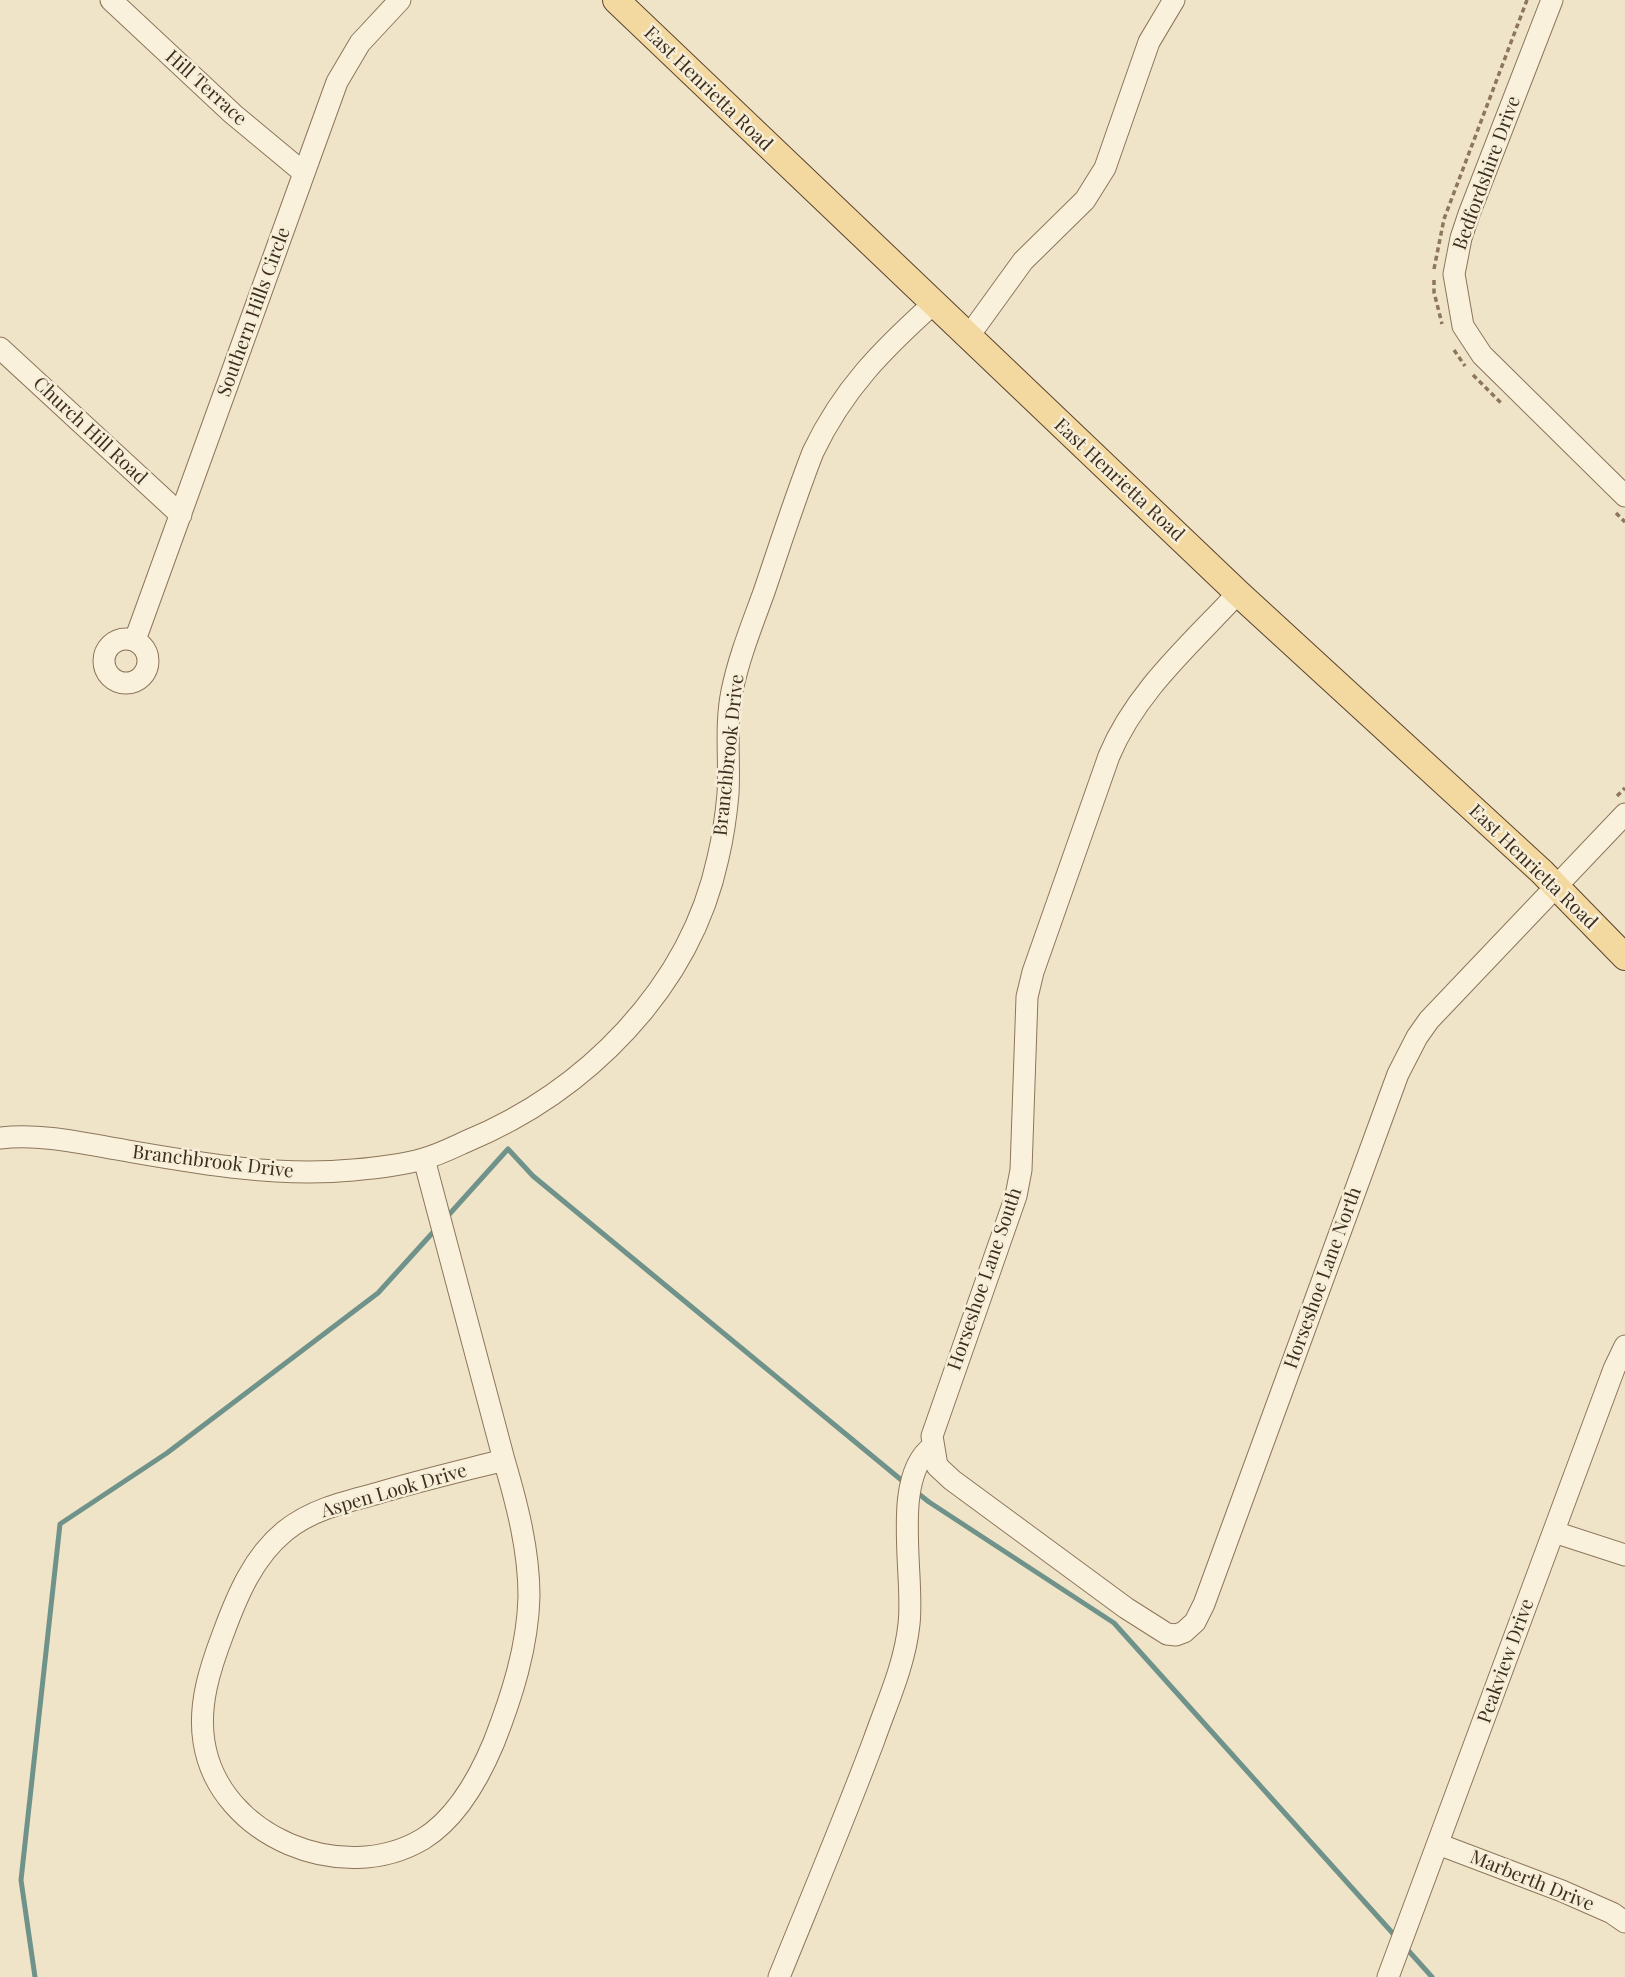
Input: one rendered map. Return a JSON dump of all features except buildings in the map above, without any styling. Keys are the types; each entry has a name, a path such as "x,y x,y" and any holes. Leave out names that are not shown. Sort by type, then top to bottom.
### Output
{"main road":[{"name":"East Henrietta Road","path":"615,0 1238,593 1556,886 1625,957"}],"street":[{"name":"Hill Terrace","path":"111,0 233,114 303,173"},
{"name":"Southern Hills Circle","path":"135,640 337,82 360,43 400,0"},
{"path":"968,337 1023,261 1085,200 1105,168 1149,42 1174,0"},
{"name":"Bedfordshire Drive","path":"1552,0 1468,214 1454,274 1463,326 1482,355 1620,504"},
{"name":"Branchbrook Drive","path":"0,1138 45,1138 205,1164 274,1171 309,1173 357,1170 424,1159 479,1136 526,1112 593,1064 649,1003 675,966 694,930 718,861 728,794 728,724 737,668 802,479 827,423 843,398 886,346 933,304"},
{"name":"Church Hill Road","path":"0,348 181,515"},
{"name":"Horseshoe Lane South","path":"933,1446 932,1436 1016,1196 1021,1170 1027,998 1033,972 1109,756 1118,733 1145,693 1238,593"},
{"path":"1556,886 1625,814"},
{"name":"Horseshoe Lane North","path":"933,1446 937,1466 952,1480 1113,1598 1167,1634 1185,1632 1195,1622 1204,1604 1405,1058 1429,1020 1556,886"},
{"name":"Aspen Look Drive","path":"424,1159 504,1460 524,1541 529,1596 524,1640 505,1713 484,1766 458,1807 424,1838 386,1855 350,1859 311,1853 278,1840 245,1815 227,1794 213,1770 204,1742 204,1705 211,1665 234,1603 248,1575 265,1551 285,1531 309,1516 337,1505 504,1460"},
{"name":"Peakview Drive","path":"1388,1977 1614,1369 1625,1346"},
{"path":"779,1977 851,1799 902,1660 909,1624 910,1600 906,1516 912,1482 922,1454 933,1446"},
{"path":"1554,1532 1625,1555"},
{"name":"Marberth Drive","path":"1438,1844 1562,1891 1612,1913 1625,1922"}],"path":[{"path":"1444,328 1434,292 1435,259 1444,219 1527,0"},
{"path":"1453,348 1478,381 1507,409"},
{"path":"1620,504 1625,522"}],"waterway":[{"path":"445,1219 508,1149 533,1176 905,1483"},
{"path":"35,1977 21,1880 60,1524 167,1453 378,1293 436,1229"},
{"path":"915,1491 1114,1623 1397,1938"},
{"path":"1406,1948 1432,1977"}]}
